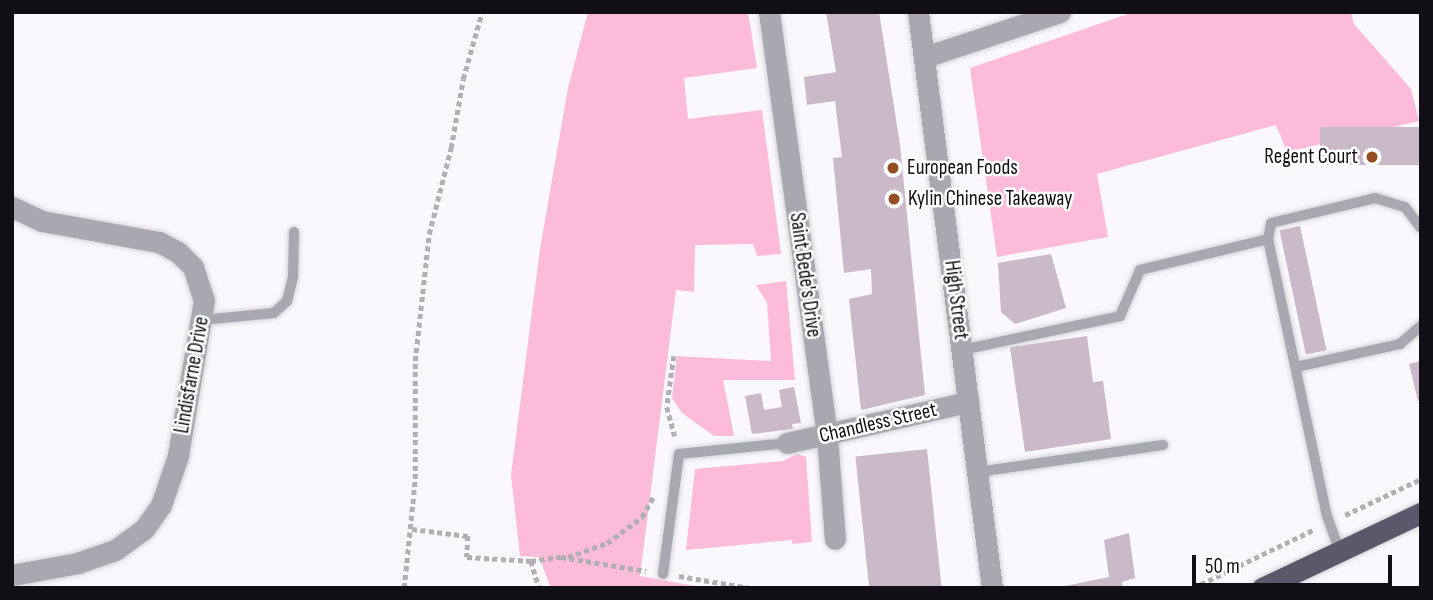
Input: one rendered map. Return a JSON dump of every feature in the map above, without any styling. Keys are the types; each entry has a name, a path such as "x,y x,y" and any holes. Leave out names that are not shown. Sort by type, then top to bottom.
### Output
{"highway":[{"path":"1262,588 1421,513"}],"street":[{"name":"Saint Bede's Drive","path":"769,12 827,436 835,539"},
{"name":"High Street","path":"918,12 992,588"},
{"path":"925,57 1060,12"},
{"name":"Lindisfarne Drive","path":"12,207 42,221 159,242 178,252 192,267 200,282 204,300 172,480 161,505 144,529 115,550 78,563 12,575"},
{"name":"Chandless Street","path":"787,443 968,402"}],"lane":[{"path":"1340,552 1330,522 1268,239 1270,223 1375,198 1405,208 1421,228"},
{"path":"202,320 258,316 274,313 281,307 287,301 291,287 294,232"},
{"path":"962,350 1120,316 1140,270 1268,239"},
{"path":"1296,367 1400,344 1421,326"},
{"path":"663,574 679,454 787,443"},
{"path":"978,472 1163,445"}],"path":[{"path":"404,588 415,479 415,361 429,234 451,148 463,79 482,12"},
{"path":"674,356 667,407 679,454"},
{"path":"412,529 468,536 467,557 531,561 563,557 607,543 642,517 661,482 678,471"},
{"path":"1193,588 1421,479"},
{"path":"531,561 538,588"}],"shaded area":[{"path":"588,12 748,12 757,68 684,78 688,119 762,110 781,254 757,256 753,244 695,245 694,292 676,290 640,576 705,588 551,588 539,557 520,556 511,475 540,249 568,88"},
{"path":"1134,12 1351,12 1354,24 1411,89 1419,121 1287,152 1276,125 1097,174 1108,237 997,257 970,68"},
{"path":"786,281 795,380 723,380 734,436 714,436 682,413 672,398 677,356 771,361 767,303 756,285"},
{"path":"797,454 806,457 812,542 792,544 792,540 686,550 695,469 783,461"}],"building":[{"path":"826,12 879,12 900,145 925,395 861,410 849,299 872,294 871,269 844,273 833,158 842,157 835,101 807,105 804,77 836,72"},
{"name":"Regent Court","path":"1320,127 1421,127 1421,165 1320,165"},
{"path":"1300,226 1326,350 1306,355 1279,230"},
{"path":"1051,254 1066,308 1015,324 1001,312 998,263"},
{"path":"1087,336 1093,382 1103,381 1111,439 1025,452 1010,347"},
{"path":"1421,361 1421,400 1418,401 1409,364"},
{"path":"794,387 801,423 792,424 793,429 752,434 745,396 761,393 764,410 782,407 779,390"},
{"path":"927,449 942,588 869,588 855,457"},
{"path":"1129,533 1135,578 1122,582 1123,588 1055,588 1109,577 1104,540"}],"place":[{"name":"Regent Court","path":"1372,157"},
{"name":"European Foods","path":"893,168"},
{"name":"Kylin Chinese Takeaway","path":"894,199"}]}
